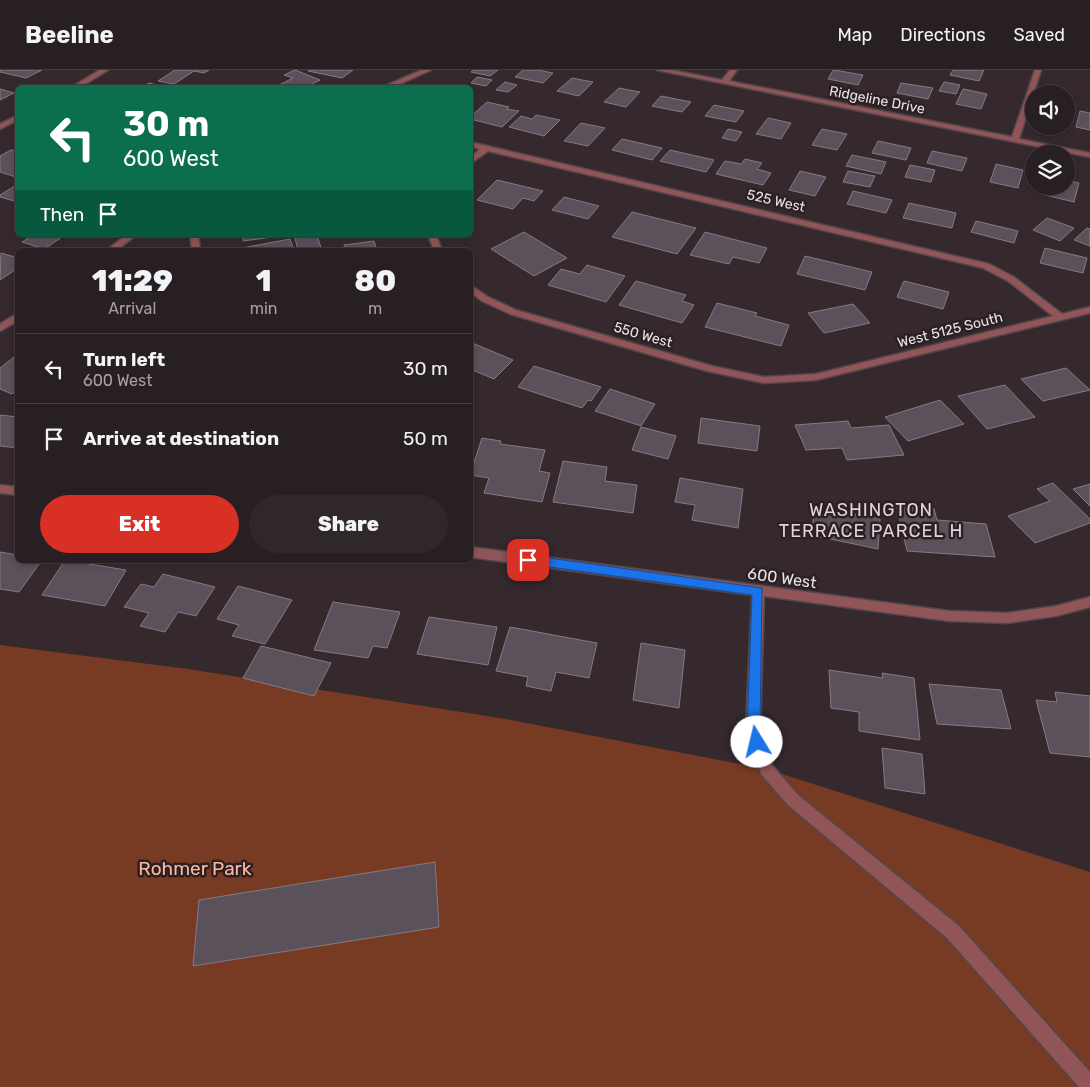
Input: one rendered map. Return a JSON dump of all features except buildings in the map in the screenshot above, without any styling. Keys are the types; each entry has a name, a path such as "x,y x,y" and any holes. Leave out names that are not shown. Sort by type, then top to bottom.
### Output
{"street":[{"path":"78,85 105,70"},
{"path":"390,85 428,70"},
{"name":"Ridgeline Drive","path":"660,70 1090,154"},
{"path":"724,82 734,70"},
{"path":"1015,140 1038,70"},
{"path":"0,127 15,119"},
{"name":"525 West","path":"473,145 986,266 1011,279 1061,318"},
{"path":"473,159 486,148"},
{"path":"114,248 129,237"},
{"name":"550 West","path":"473,290 485,299 513,312 711,369 764,380 816,377"},
{"name":"West 5125 South","path":"816,377 1090,310"},
{"path":"0,328 15,318"},
{"path":"0,488 15,490"},
{"name":"600 West","path":"473,552 949,616 1008,618 1056,611 1090,602"},
{"path":"758,591 753,729 766,769 793,800 953,932 1090,1086"}],"green space":[{"name":"Rohmer Park","path":"0,645 188,669 506,719 766,769 1090,872 1090,1087 0,1087"}],"district":[{"name":"WASHINGTON TERRACE PARCEL H","path":"871,520"}],"route":[{"path":"528,560 758,591 753,729 757,742"}]}
